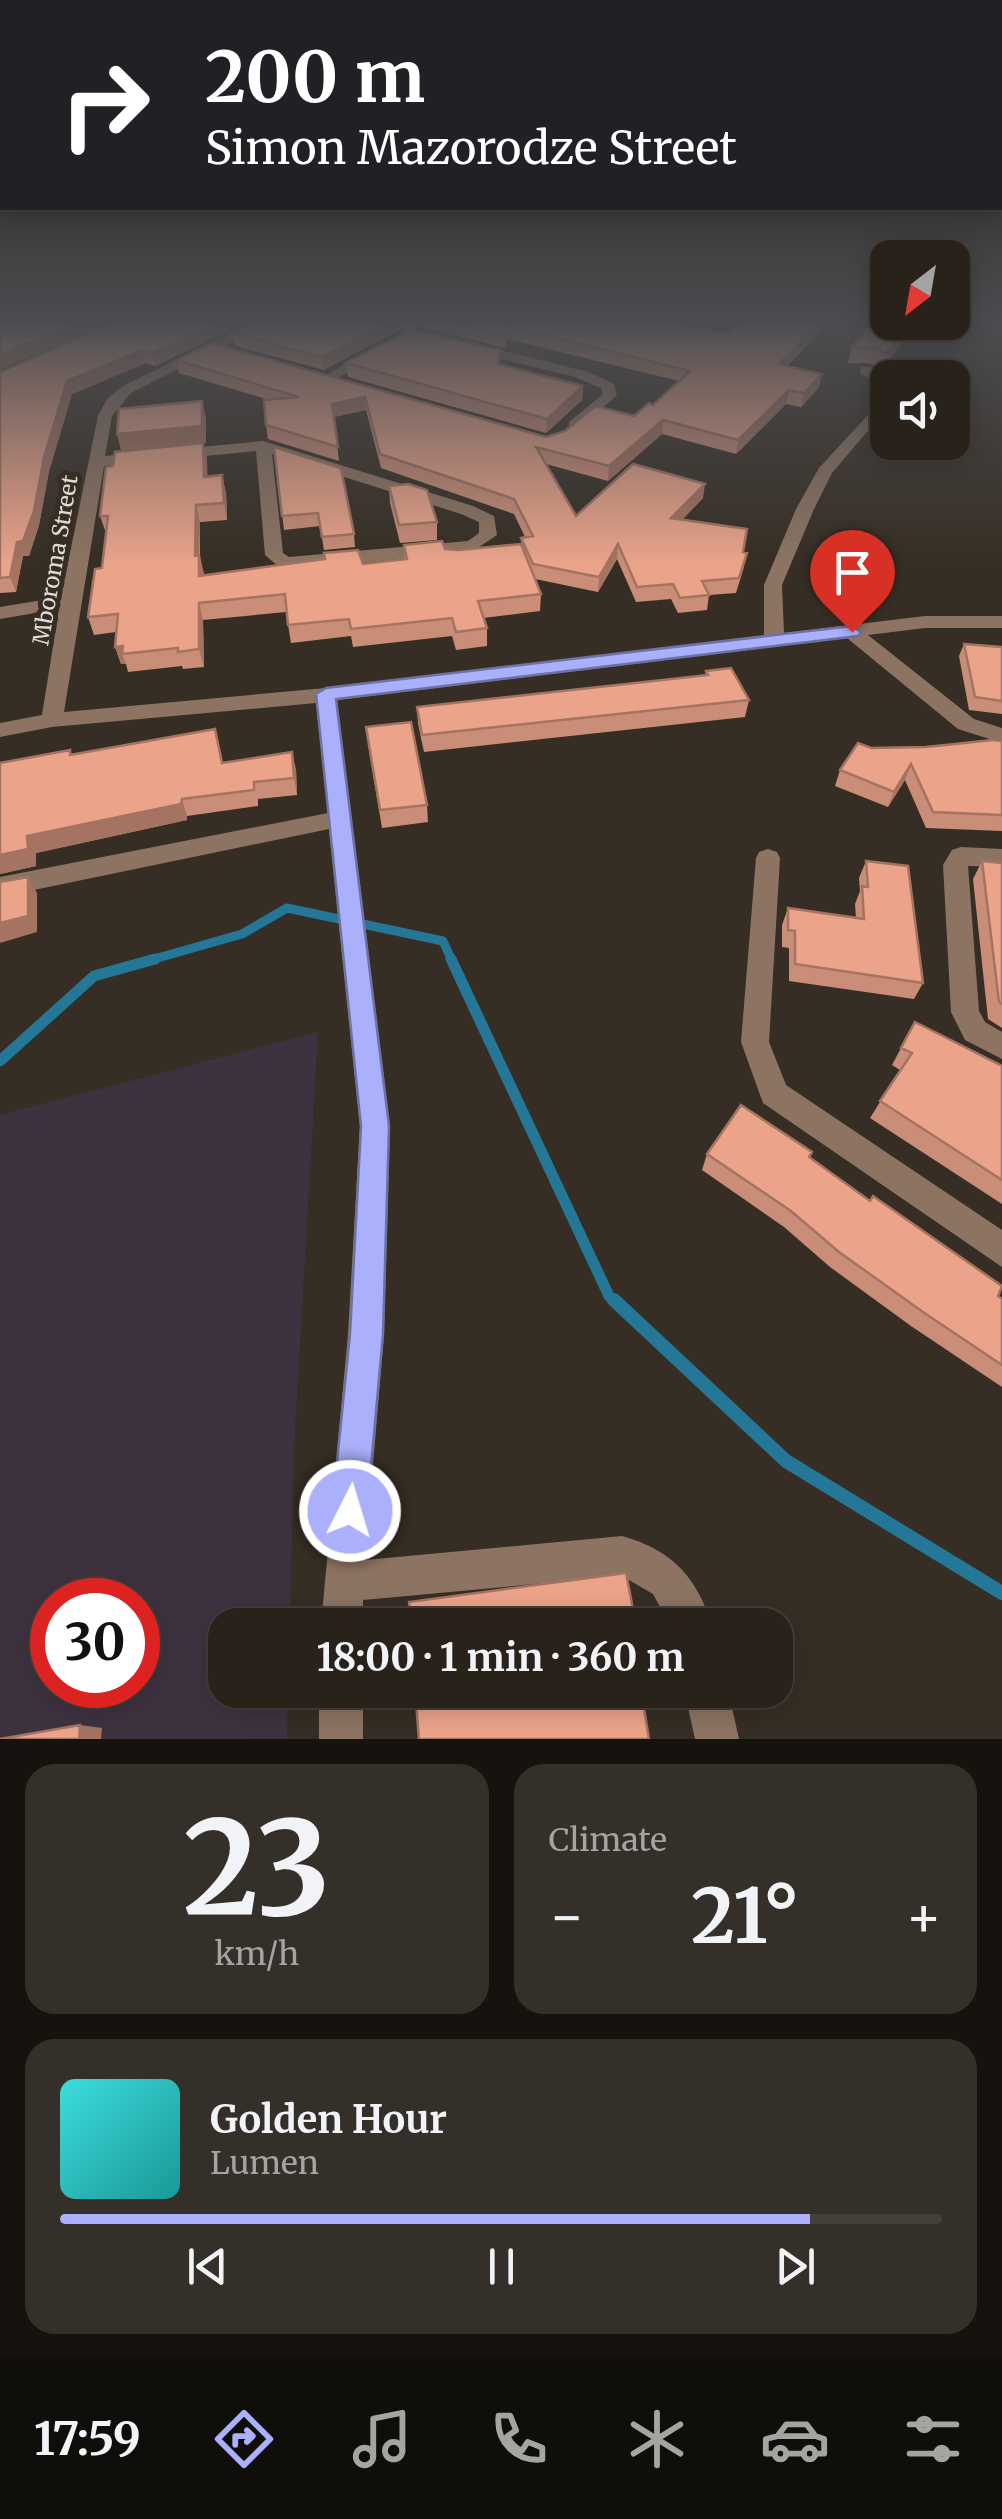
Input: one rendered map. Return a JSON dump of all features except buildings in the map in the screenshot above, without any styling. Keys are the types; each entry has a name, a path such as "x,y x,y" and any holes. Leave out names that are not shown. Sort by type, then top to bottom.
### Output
{"street":[{"name":"Mboroma Street","path":"52,720 95,462 112,403"},
{"path":"557,439 600,403"},
{"path":"774,641 773,585 824,471 870,418"},
{"path":"95,462 262,446 468,510 488,520 488,535 473,546 304,564 284,562 274,556 262,446"},
{"path":"0,613 70,601"},
{"path":"0,730 52,720 326,694 925,622 1002,622"},
{"path":"852,632 966,724 1002,736"},
{"path":"326,694 375,1126 366,1334 342,1608"},
{"path":"0,888 343,818"},
{"path":"1002,858 962,856 955,865 965,1012 976,1031 1002,1048"},
{"path":"768,858 755,1042 774,1094 1002,1250"},
{"path":"342,1582 622,1556 661,1573 679,1592 685,1608"},
{"path":"341,1708 341,1739"},
{"path":"710,1708 716,1739"}],"shaded area":[{"path":"318,1032 294,1447 290,1608 208,1608 208,1708 288,1708 287,1739 0,1739 0,1115"}],"waterway":[{"path":"147,961 242,934 287,908 443,941 452,961"},
{"path":"0,1061 94,976 155,959"},
{"path":"451,959 609,1296 616,1303"},
{"path":"614,1300 786,1461 1002,1593"}],"route":[{"path":"350,1511 366,1334 375,1126 326,694 852,632"}]}
